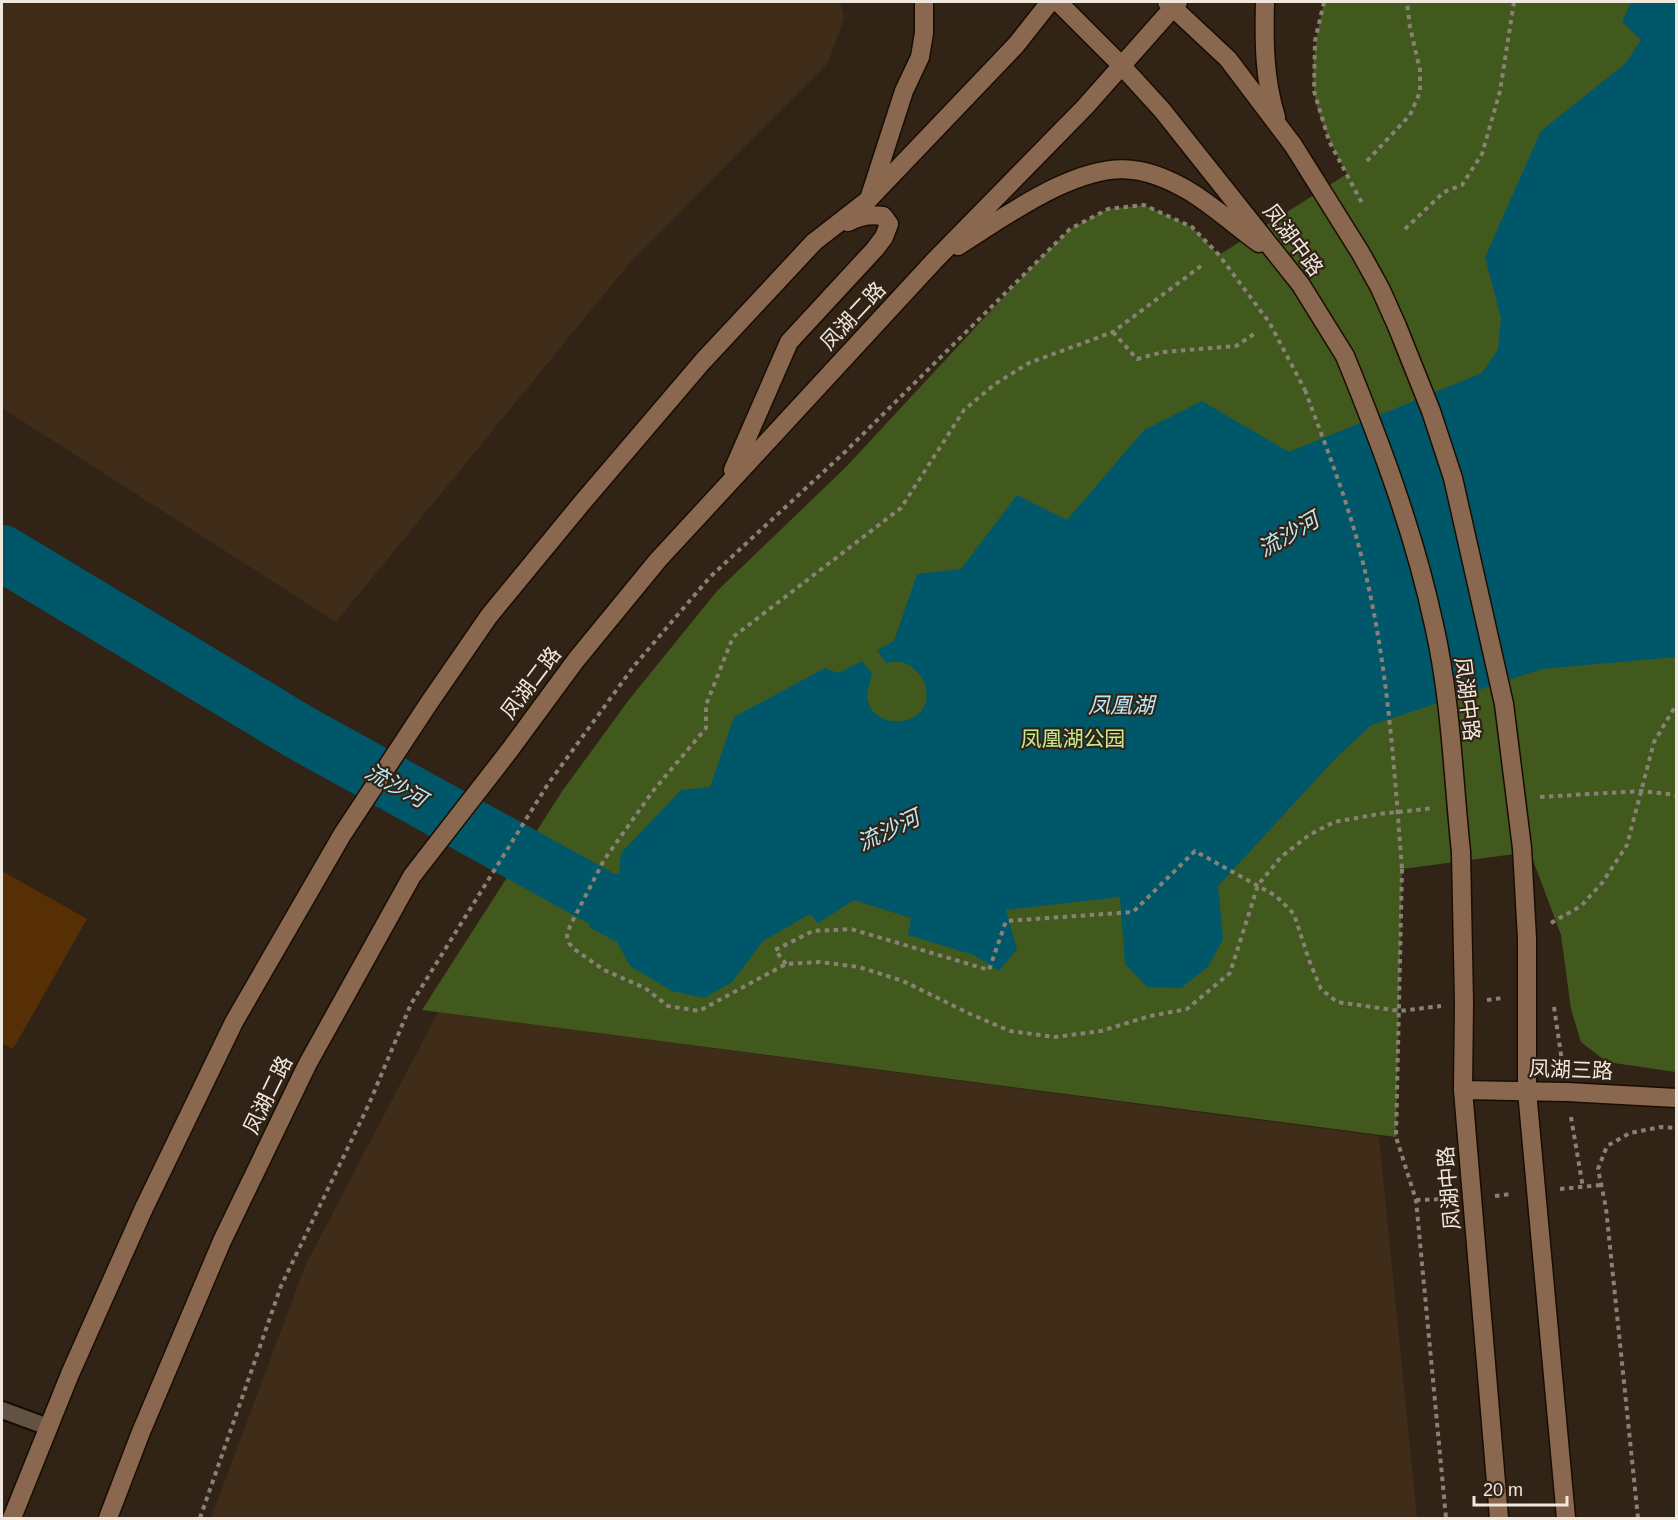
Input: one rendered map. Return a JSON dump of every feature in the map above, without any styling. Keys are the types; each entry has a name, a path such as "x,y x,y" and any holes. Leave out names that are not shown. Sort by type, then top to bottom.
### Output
{"street":[{"path":"868,200 904,91 920,57 924,33 924,2"},
{"path":"12,1518 48,1426 144,1208 234,1022 342,835 429,703 489,616 581,504 704,361 814,242 868,200 1016,45 1050,2"},
{"name":"凤湖中路","path":"1058,2 1162,110 1300,285 1345,356 1398,492 1435,626 1446,699 1461,852 1463,1090 1499,1518"},
{"path":"1265,2 1265,67 1270,99 1280,127 1322,190"},
{"name":"凤湖中路","path":"1173,3 1228,59 1293,145 1360,252 1397,326 1431,411 1453,478 1504,704 1522,848 1527,939 1527,1091 1566,1518"},
{"name":"凤湖二路","path":"108,1518 141,1432 222,1241 307,1065 412,876 509,752 576,660 658,560 936,259 1085,106 1173,3"},
{"path":"936,259 1046,193 1078,178 1102,171 1132,170 1157,176 1189,191 1278,256"},
{"path":"728,483 789,342 875,249 884,237 889,224 883,216 873,214 856,218 814,242"},
{"name":"凤湖三路","path":"1463,1090 1567,1092 1677,1098"}],"lane":[{"path":"2,1410 48,1426"}],"path":[{"path":"1324,2 1315,41 1314,91 1329,141 1363,206"},
{"path":"1367,161 1410,114 1420,92 1420,70 1407,2"},
{"path":"1405,229 1444,192 1462,185 1482,154 1500,91 1514,2"},
{"path":"200,1518 281,1286 369,1104 411,1004 548,784 634,666 710,577 846,451 1070,229 1108,209 1144,205 1192,227 1219,255 1269,322 1305,390 1352,521 1373,608 1390,714 1402,869 1396,1137 1416,1200 1446,1518"},
{"path":"1201,266 1113,332 1029,363 995,384 964,410 901,508 733,637 706,705 706,728 653,791 604,860 570,926 567,936 569,943 574,950 604,970 645,988 668,1006 699,1011 786,964 820,962 870,971 903,981 1010,1031 1055,1037 1101,1031 1150,1016 1187,1009 1230,973 1258,885 1281,857 1309,835 1334,822 1379,814 1438,808"},
{"path":"1113,332 1137,359 1163,352 1236,346 1254,334"},
{"path":"1545,926 1581,906 1602,883 1626,845 1654,742 1677,705"},
{"path":"1533,798 1641,791 1677,795"},
{"path":"786,964 775,950 813,930 851,929 989,970 1006,921 1133,912 1195,851 1276,896 1294,914 1321,990 1337,1002 1400,1011"},
{"path":"1553,1004 1583,1188"},
{"path":"1638,1518 1609,1232 1598,1169 1607,1146 1630,1133 1661,1126 1677,1128"},
{"path":"1416,1200 1472,1198 1601,1185"}],"shaded area":[{"path":"2,2 840,2 844,18 828,63 632,260 336,622 2,408"},
{"path":"438,1012 1379,1136 1417,1518 211,1518 306,1264"}],"green space":[{"name":"凤凰湖公园","path":"1324,2 1676,2 1676,1072 1607,1062 1581,1042 1571,1009 1561,935 1530,852 1402,869 1396,1137 422,1010 563,790 628,701 717,591 846,467 1025,274 1070,229 1108,209 1144,205 1192,227 1219,255 1347,174 1322,123 1314,90 1314,57"}],"water":[{"name":"凤凰湖","path":"1631,2 1676,2 1676,657 1542,669 1371,725 1335,759 1218,886 1223,939 1208,967 1181,988 1147,987 1125,964 1120,897 1006,910 1017,949 999,971 974,955 908,935 911,918 854,900 818,923 810,914 763,941 732,982 704,998 672,991 630,966 617,942 589,927 619,873 621,853 681,790 710,787 734,717 825,668 838,673 862,661 872,673 867,696 871,708 878,716 900,721 920,712 926,703 925,683 922,678 904,663 886,663 877,650 894,641 917,574 961,569 1017,495 1067,520 1144,430 1202,401 1289,452 1482,373 1498,349 1501,318 1485,257 1541,131 1625,64 1641,40 1622,22"}],"building":[{"path":"2,871 87,919 13,1049 2,1043"}],"waterway":[{"name":"流沙河","path":"2,553 301,733 604,900 678,908"}]}
